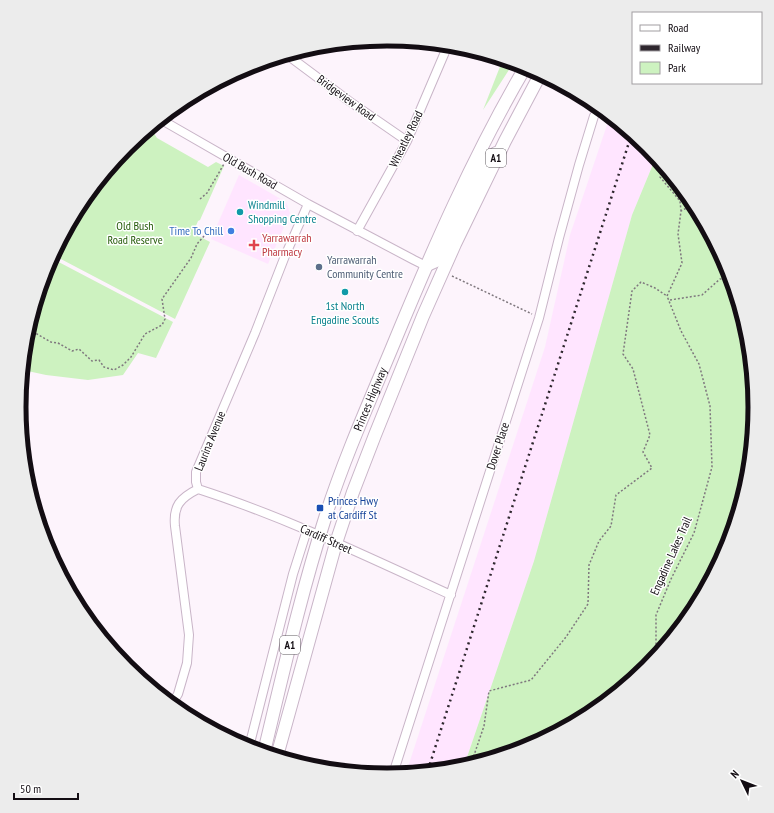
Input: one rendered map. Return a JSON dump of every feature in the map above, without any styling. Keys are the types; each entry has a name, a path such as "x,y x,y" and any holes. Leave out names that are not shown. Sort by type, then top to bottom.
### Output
{"highway":[{"name":"Princes Highway","path":"265,746 278,690 320,535 354,438 426,266 490,131 523,72"},
{"name":"Princes Highway","path":"279,750 336,543 372,442 428,305 500,150 538,79"},
{"path":"428,305 429,280 426,266 436,261 440,256 481,168 486,161 500,150"}],"street":[{"name":"Wheatley Road","path":"357,231 407,141 445,50"},
{"name":"Bridgeview Road","path":"292,59 349,101 407,141"},
{"name":"Dover Place","path":"396,768 539,318 559,238 594,116"},
{"name":"Old Bush Road","path":"165,122 308,204 426,266"},
{"name":"Laurina Avenue","path":"175,699 178,694 187,663 189,636 175,526 175,514 180,501 190,492 198,489 196,472 308,204"},
{"name":"Cardiff Street","path":"198,489 242,503 320,535 451,595"},
{"path":"251,741 293,574 307,530"}],"path":[{"path":"200,199 206,193 224,164"},
{"path":"473,757 484,726 489,691 531,680 566,637 588,604 589,565 599,541 611,526 616,495 652,468 643,452 650,435 633,370 623,354 632,291 641,282 667,296 682,263 678,234 681,212 680,200 660,177 661,172"},
{"path":"681,212 688,208"},
{"path":"34,333 51,342 58,343 72,351 79,349 92,360 99,360 104,367 114,370 123,366 131,357 144,334 162,325 165,319 162,299 191,258 197,244 205,235"},
{"path":"449,274 539,318"},
{"path":"669,300 702,295 720,279 725,279"},
{"name":"Engadine Lakes Trail","path":"656,647 656,615 671,579 694,533 712,466 710,406 701,371 699,364 681,331 667,296"}],"shaded area":[{"path":"608,121 625,135 653,163 632,215 534,561 467,759 408,767 545,347 570,235"},
{"path":"239,175 286,202 290,213 268,264 211,239"}],"green space":[{"path":"501,64 510,68 483,110"},
{"name":"Old Bush Road Reserve","path":"153,132 157,138 208,167 216,162 224,166 193,233 210,242 175,319 58,258 74,226 101,187 116,168"},
{"path":"653,163 673,187 700,226 721,268 729,290 736,313 745,359 748,406 745,454 736,500 729,523 711,566 687,607 658,645 625,678 588,707 547,730 503,748 467,759 534,561 632,215"},
{"path":"56,261 173,322 156,358 138,353 123,375 88,380 46,375 28,371 29,359 38,313"}],"railway":[{"path":"430,765 630,140"}],"place":[{"name":"Windmill Shopping Centre","path":"240,212"},
{"name":"Time To Chill","path":"231,231"},
{"name":"Yarrawarrah Pharmacy","path":"254,245"},
{"name":"Yarrawarrah Community Centre","path":"319,267"},
{"name":"1st North Engadine Scouts","path":"345,292"},
{"name":"Princes Hwy at Cardiff St","path":"320,508"}]}
